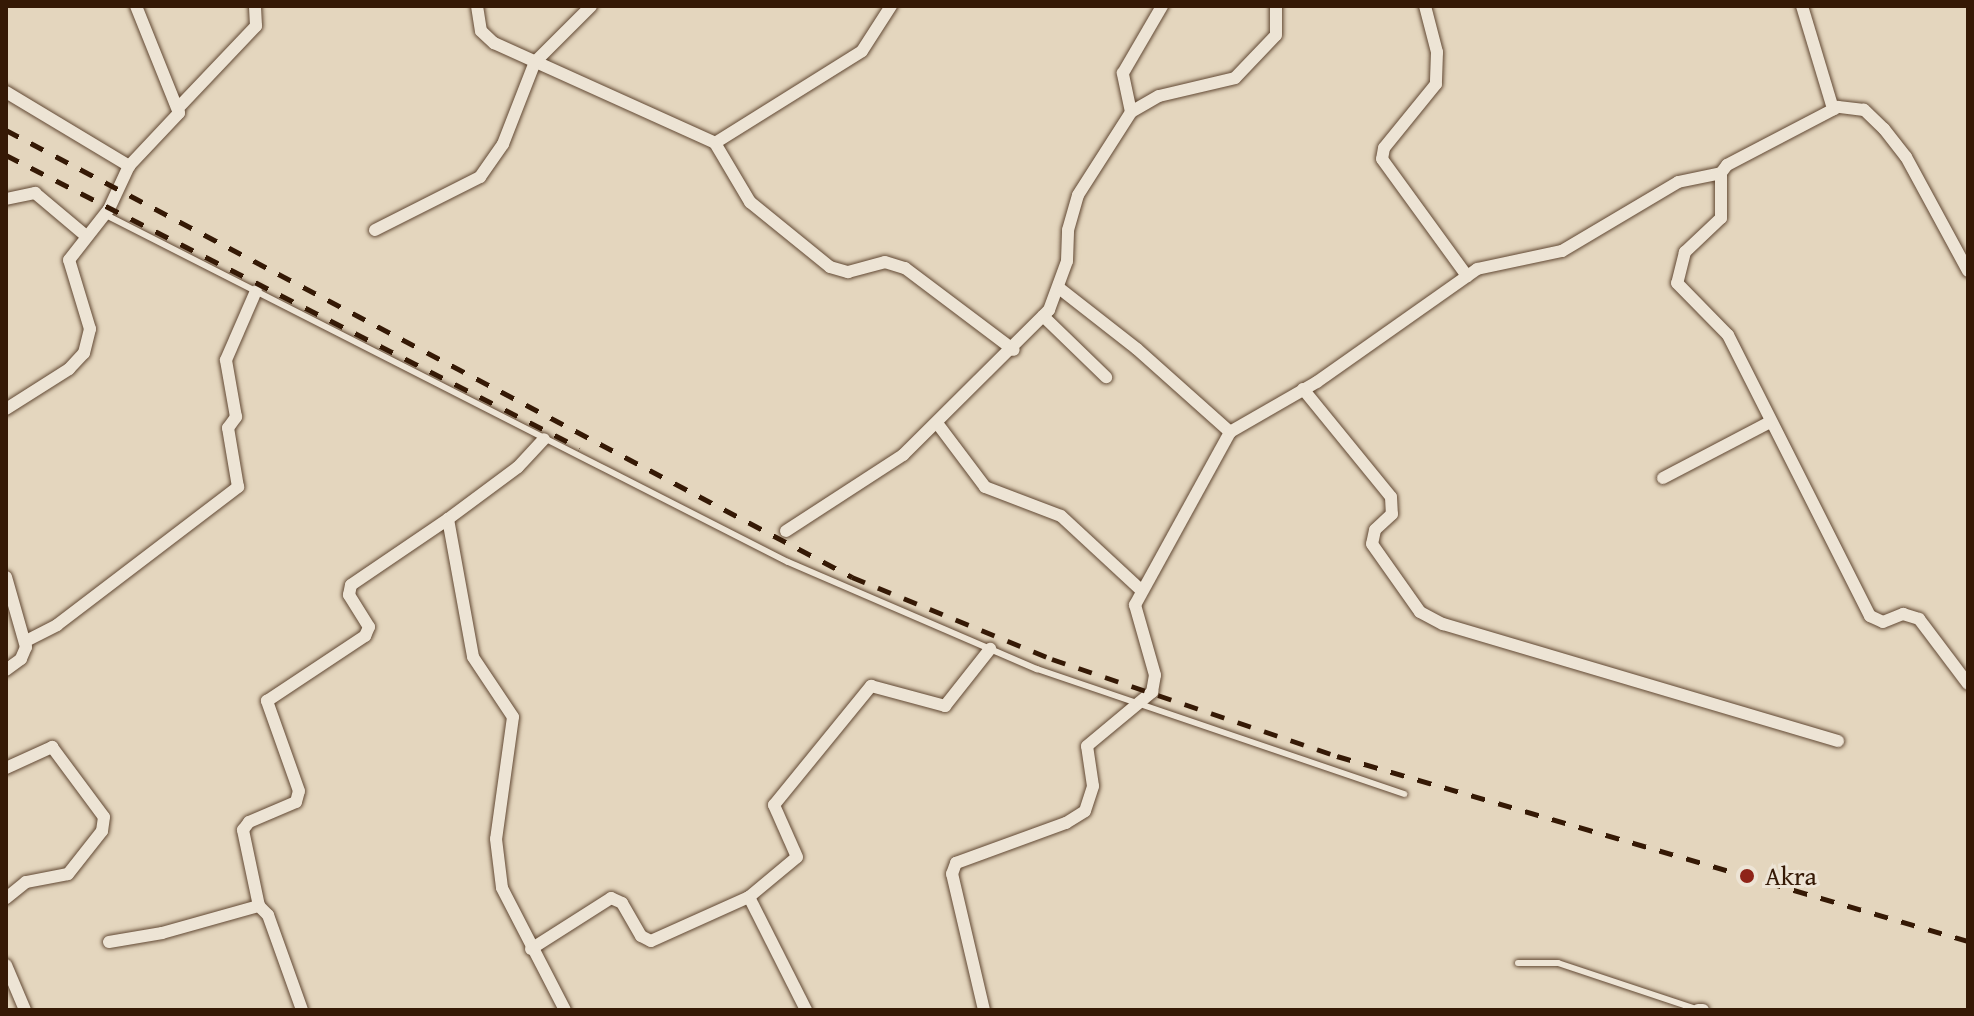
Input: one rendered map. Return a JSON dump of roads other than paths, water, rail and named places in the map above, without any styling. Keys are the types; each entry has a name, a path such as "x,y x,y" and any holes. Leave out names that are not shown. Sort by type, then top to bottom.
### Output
{"street":[{"path":"136,6 179,107"},
{"path":"6,409 69,369 84,353 90,329 69,260 104,214 129,166 173,123 179,107 256,26 255,6"},
{"path":"477,6 486,38 715,143 750,202 830,267 848,272 885,262 905,268 1014,350"},
{"path":"375,230 480,177 503,144 535,62 591,6"},
{"path":"715,143 862,51 891,6"},
{"path":"1131,112 1123,73 1162,6"},
{"path":"786,531 845,496 937,423 1014,350 1043,316 1059,288 1078,195 1131,112 1159,96 1235,78 1276,35 1276,6"},
{"path":"1425,6 1437,52 1436,84 1384,148 1382,159 1467,276"},
{"path":"1802,6 1833,109"},
{"path":"6,92 129,166"},
{"path":"1968,271 1906,157 1884,129 1864,110 1833,109 1727,165 1721,173 1721,218 1685,252 1677,283 1728,335 1870,616 1883,622 1903,614 1919,619 1968,684"},
{"path":"984,1010 952,874 956,863 1066,823 1085,811 1093,786 1087,746 1152,692 1155,675 1137,627 1135,605 1230,432 1303,389 1467,276 1562,251 1678,182 1721,173"},
{"path":"6,199 35,193 86,236"},
{"path":"1059,288 1230,432"},
{"path":"26,641 57,625 238,487 228,428 236,417 226,360 256,291"},
{"path":"1043,316 1106,377"},
{"path":"1303,389 1391,497 1392,514 1375,530 1372,544 1420,612 1443,624 1838,741"},
{"path":"1663,478 1770,422"},
{"path":"937,423 985,487 1061,516 1141,590"},
{"path":"302,1010 268,915 259,906 243,830 249,822 296,802 299,791 267,701 369,632 349,595 351,585 518,467 544,439"},
{"path":"448,519 473,657 513,717 496,839 497,867 506,900 565,1010"},
{"path":"6,577 26,641 21,659 6,670"},
{"path":"531,949 611,898 622,903 641,936 651,941 749,897 797,857 774,805 871,686 945,706 990,649"},
{"path":"6,768 52,747 104,817 102,831 68,874 26,882 6,898"},
{"path":"749,897 806,1010"},
{"path":"109,942 162,933 259,906"},
{"path":"6,965 25,1010"}],"lane":[{"path":"104,214 788,562 990,649 1136,705 1404,794"},
{"path":"1518,963 1558,963 1700,1010"}],"railway":[{"path":"6,130 852,577 1052,659 1337,756 1968,941"},
{"path":"6,155 580,448"}],"place":[{"name":"Akra","path":"1747,876"}]}
